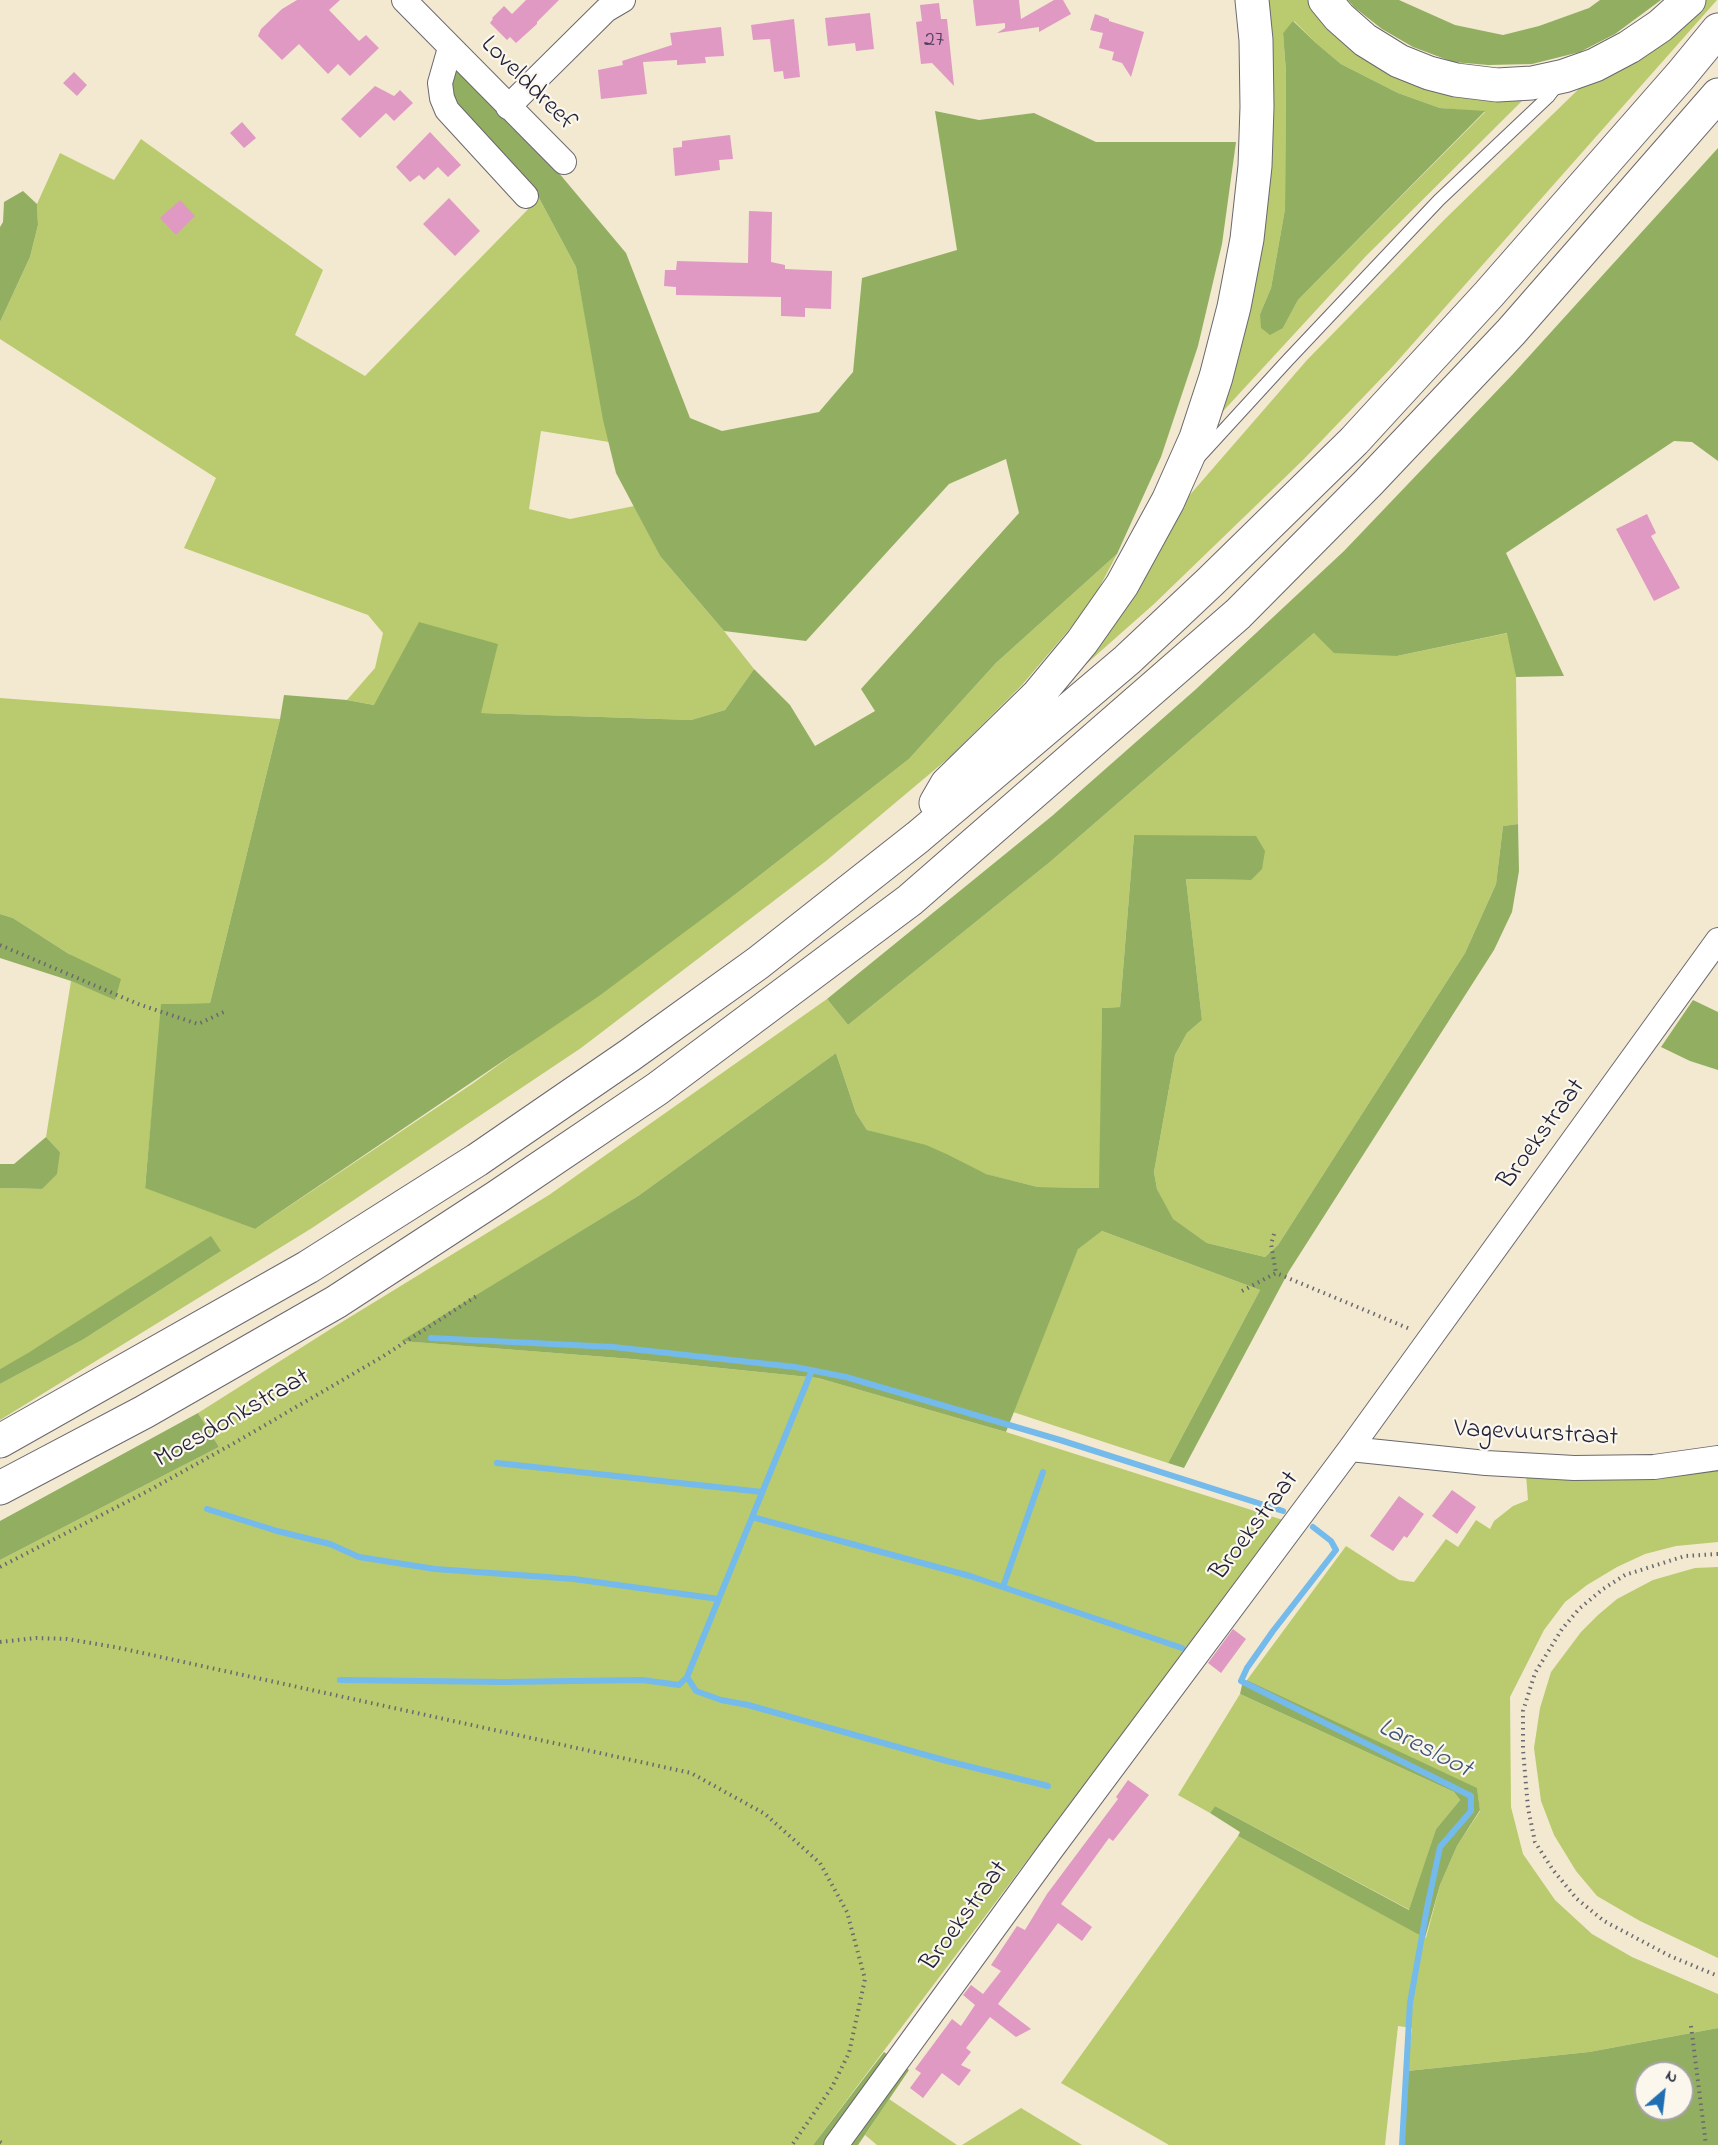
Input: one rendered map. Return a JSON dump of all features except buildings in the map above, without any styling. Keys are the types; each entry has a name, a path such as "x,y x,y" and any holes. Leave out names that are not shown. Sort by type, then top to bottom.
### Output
{"highway":[{"path":"918,837 947,784 1038,695 1082,642 1122,585 1182,473 1196,438 1216,377 1234,307 1247,239 1255,166 1257,107 1256,40 1252,0"},
{"path":"1325,0 1339,17 1365,40 1399,61 1429,73 1456,80 1497,85 1532,83 1564,76 1595,65 1629,47 1660,26 1689,0"},
{"path":"0,1441 308,1267 477,1160 630,1055 758,963 918,837 1127,660 1354,441 1489,294 1718,30"},
{"path":"0,1488 144,1412 336,1302 657,1089 909,900 1238,615 1368,483 1510,332 1718,95"}],"street":[{"name":"Lovelddreef","path":"404,0 564,162"},
{"path":"508,107 606,10 623,0"},
{"name":"Lovelddreef","path":"450,48 440,83 442,98 447,110 526,196"},
{"name":"Broekstraat","path":"836,2145 1051,1850 1350,1449 1718,940"},
{"name":"Vagevuurstraat","path":"1350,1449 1486,1463 1574,1468 1654,1467 1718,1458"}],"lane":[{"path":"1182,473 1201,456 1439,200 1548,97 1564,76"}],"path":[{"path":"0,945 138,1004 198,1024 226,1011"},
{"path":"1274,1234 1271,1244 1276,1273"},
{"path":"1276,1273 1430,1338"},
{"path":"1242,1291 1276,1273"},
{"name":"Moesdonkstraat","path":"0,1567 146,1492 236,1442 382,1357 478,1295"},
{"path":"1718,1554 1685,1556 1625,1575 1603,1589 1579,1609 1562,1629 1535,1673 1523,1711 1523,1750 1528,1808 1535,1842 1553,1870 1577,1899 1604,1921 1670,1956 1718,1976"},
{"path":"0,1642 36,1638 67,1639 115,1647 691,1773 765,1814 820,1863 847,1912 865,1979 849,2052 832,2087 792,2145"},
{"path":"1691,2026 1706,2145"},
{"path":"0,2142 5,2145"}],"green space":[{"path":"1264,0 1309,0 1321,18 1527,96 1366,256 1214,421","holes":["1294,21 1341,64 1398,93 1440,108 1485,112 1298,300 1283,328 1260,314 1271,288 1285,209 1286,72 1283,33"]},
{"path":"1348,0 1399,0 1455,25 1503,35 1539,26 1589,8 1600,0 1661,0 1615,34 1580,52 1532,64 1488,65 1453,62 1413,47 1382,29"},
{"path":"1705,0 1717,0 1394,365 1303,460 1154,604 1076,673 1175,512 1307,360 1445,219 1588,80 1683,21"},
{"path":"1293,21 1341,64 1398,93 1440,108 1485,111 1298,300 1283,328 1270,335 1261,328 1260,314 1271,288 1285,209 1286,72 1283,33"},
{"path":"456,67 553,166 626,253 690,418 722,431 819,412 853,372 862,278 957,250 935,111 979,120 1034,113 1096,142 1236,142 1222,244 1198,346 1161,457 1117,554 996,663 909,759 741,890 599,996 255,1229 145,1188 161,1004 210,1003 284,695 347,700 374,705 419,622 498,644 481,713 691,720 725,710 754,669 790,705 815,746 875,711 861,689 1019,513 1006,459 949,484 806,641 724,631 660,556 616,473 603,420 576,267 539,198 502,166 455,112 451,85"},
{"path":"141,139 323,270 295,335 365,376 539,198 576,267 609,442 541,431 529,509 570,519 634,506 660,556 754,669 725,710 691,720 480,713 374,705 347,700 375,668 383,633 368,615 184,548 216,478 0,339 0,322 30,257 38,225 37,204 60,153 114,180"},
{"path":"1718,148 1718,461 1692,442 1674,441 1506,553 1564,676 1516,677 1507,633 1397,656 1334,653 1314,633 1050,862 848,1025 827,999 1052,816 1195,690 1344,551 1513,374"},
{"path":"23,191 37,204 38,225 30,257 0,322 0,227 3,222 4,202"},
{"path":"1117,554 1090,605 1022,685 951,756 826,861 581,1048 312,1228 0,1420 0,1384 84,1339 221,1251 0,1369 0,1188 42,1189 60,1152 46,1137 71,981 115,999 69,954 13,918 0,914 0,698 280,719 210,1003 162,1004 145,1187 255,1229 472,1084 741,890 909,759 996,663"},
{"path":"1314,633 1397,656 1508,633 1516,677 1518,824 1503,826 1496,884 1465,953 1278,1245 1265,1257 1207,1243 1172,1219 1157,1189 1154,1172 1175,1055 1187,1033 1202,1020 1186,879 1251,880 1134,835 1120,1007 1102,1008 1100,1188 1038,1187 985,1174 951,1156 867,1130 856,1113 836,1053 638,1196 402,1341 632,1359 818,1378 1006,1432 1283,1520 813,2145 0,2145 0,1560 219,1447 198,1413 549,1195 827,999 848,1025 1050,862"},
{"path":"1518,824 1519,871 1512,912 1494,950 1289,1271 1184,1468 1168,1463 1260,1290 1102,1231 1078,1249 1006,1432 818,1378 632,1359 401,1341 638,1196 836,1053 856,1113 867,1130 926,1145 986,1174 1038,1187 1099,1188 1102,1008 1120,1007 1134,835 1256,836 1265,851 1262,869 1251,880 1186,879 1202,1020 1187,1033 1175,1055 1154,1172 1157,1189 1173,1219 1207,1243 1265,1257 1278,1245 1465,953 1496,884 1503,826"},
{"path":"0,914 13,918 69,954 121,979 115,1000 71,981 0,958"},
{"path":"1693,1000 1718,1012 1718,1070 1690,1061 1661,1047"},
{"path":"46,1137 60,1152 57,1174 42,1189 0,1188 0,1164 14,1164"},
{"path":"1102,1231 1260,1290 1168,1463 1013,1412 1078,1248"},
{"path":"211,1236 221,1251 84,1339 0,1384 0,1369"},
{"path":"198,1413 219,1447 0,1560 0,1521"},
{"path":"1718,1466 1718,1542 1676,1546 1645,1554 1587,1585 1565,1602 1544,1630 1510,1697 1511,1807 1523,1854 1555,1900 1592,1934 1632,1957 1718,1994 1718,2028 1589,2052 1407,2071 1412,2028 1398,2026 1385,2145 1169,2145 1061,2083 1238,1836 1426,1938 1440,1885 1457,1846 1480,1811 1477,1789 1247,1680 1346,1546 1399,1580 1414,1582 1446,1539 1458,1547 1476,1520 1490,1529 1494,1521 1513,1506 1528,1500 1526,1475"},
{"path":"1718,1567 1718,1958 1640,1921 1597,1896 1576,1871 1554,1835 1541,1801 1534,1748 1540,1708 1551,1672 1581,1632 1598,1615 1617,1599 1653,1580 1695,1568"},
{"path":"1247,1680 1477,1788 1480,1810 1457,1846 1440,1885 1425,1938 1238,1836 1240,1832 1210,1813 1215,1806 1409,1910 1436,1829 1460,1800 1454,1792 1240,1694 1242,1685"},
{"path":"1240,1694 1454,1792 1460,1800 1436,1829 1410,1910 1215,1806 1210,1813 1178,1795"},
{"path":"1718,2028 1718,2145 1401,2145 1407,2071 1589,2052"},
{"path":"884,2052 909,2070 858,2145 813,2145"},
{"path":"889,2099 957,2145 877,2145 865,2135"},
{"path":"1021,2108 1082,2145 962,2145"}],"waterway":[{"path":"431,1338 613,1347 795,1367 846,1377 1060,1440 1283,1511"},
{"path":"340,1680 505,1682 642,1680 679,1685 687,1677 812,1370"},
{"path":"497,1463 762,1492"},
{"path":"1003,1587 1043,1472"},
{"path":"207,1509 277,1531 330,1544 359,1557 435,1569 574,1579 719,1599"},
{"path":"752,1517 970,1576 1182,1648"},
{"name":"Laresloot","path":"1313,1527 1331,1541 1336,1550 1273,1631 1247,1668 1241,1681 1471,1796 1471,1811 1440,1847 1427,1908 1410,2003 1402,2145"},
{"path":"687,1677 696,1691 721,1700 748,1705 947,1761 1048,1786"}]}
